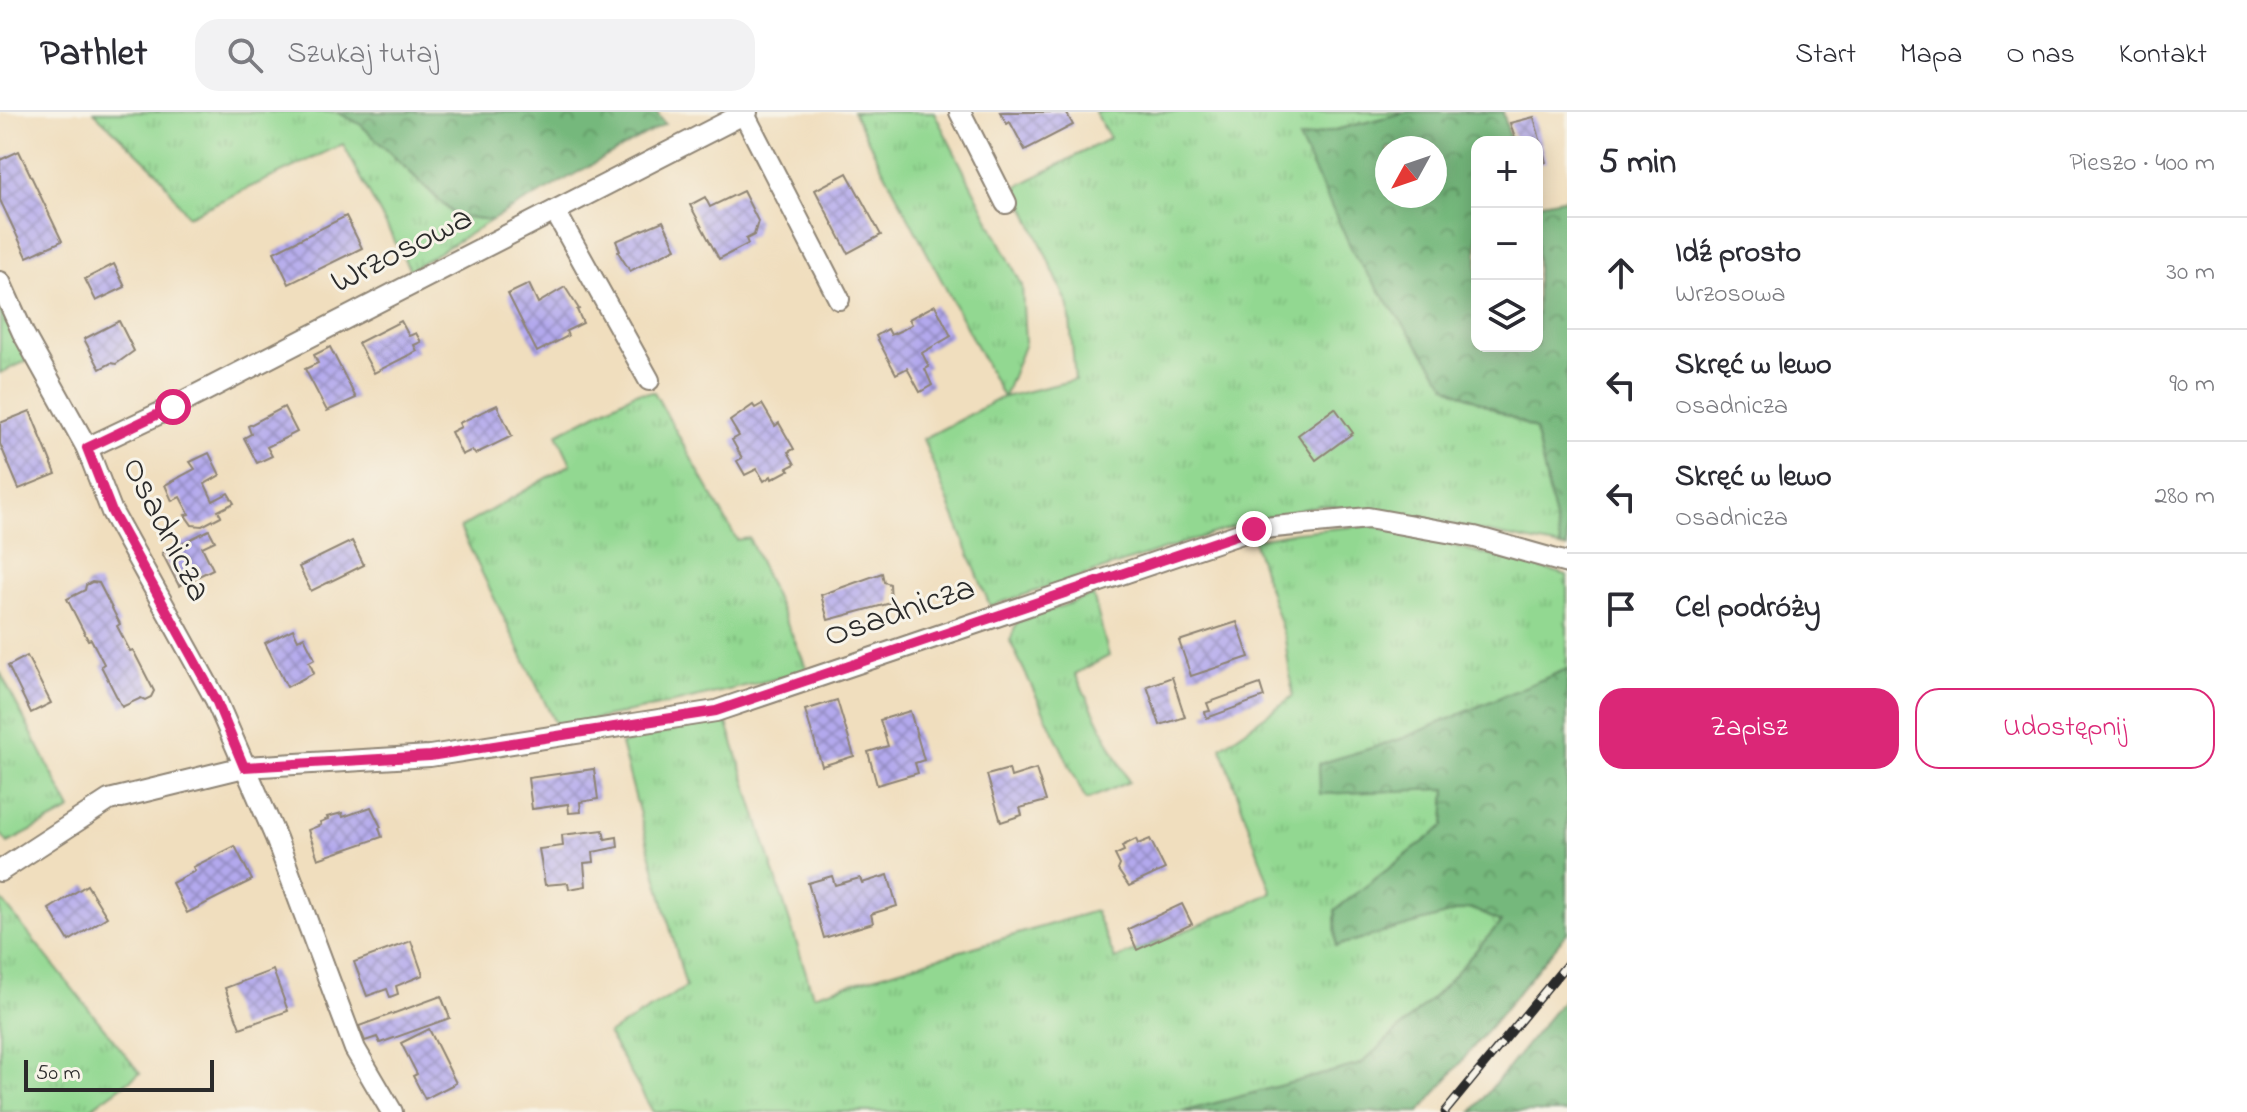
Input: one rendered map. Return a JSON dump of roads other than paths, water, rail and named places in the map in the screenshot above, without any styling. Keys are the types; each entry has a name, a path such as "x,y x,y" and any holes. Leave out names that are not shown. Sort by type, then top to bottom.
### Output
{"street":[{"path":"960,112 1006,203"},
{"path":"745,113 839,299"},
{"name":"Wrzosowa","path":"87,448 173,407 745,113"},
{"path":"555,211 649,380"},
{"name":"Osadnicza","path":"0,282 23,333 87,448 112,512 216,700 281,852 355,1049 392,1112"},
{"name":"Osadnicza","path":"0,871 109,800 244,767 430,756 716,711 1254,529 1368,518 1475,537 1567,563"}],"railway":[{"path":"1445,1112 1567,964"}]}
